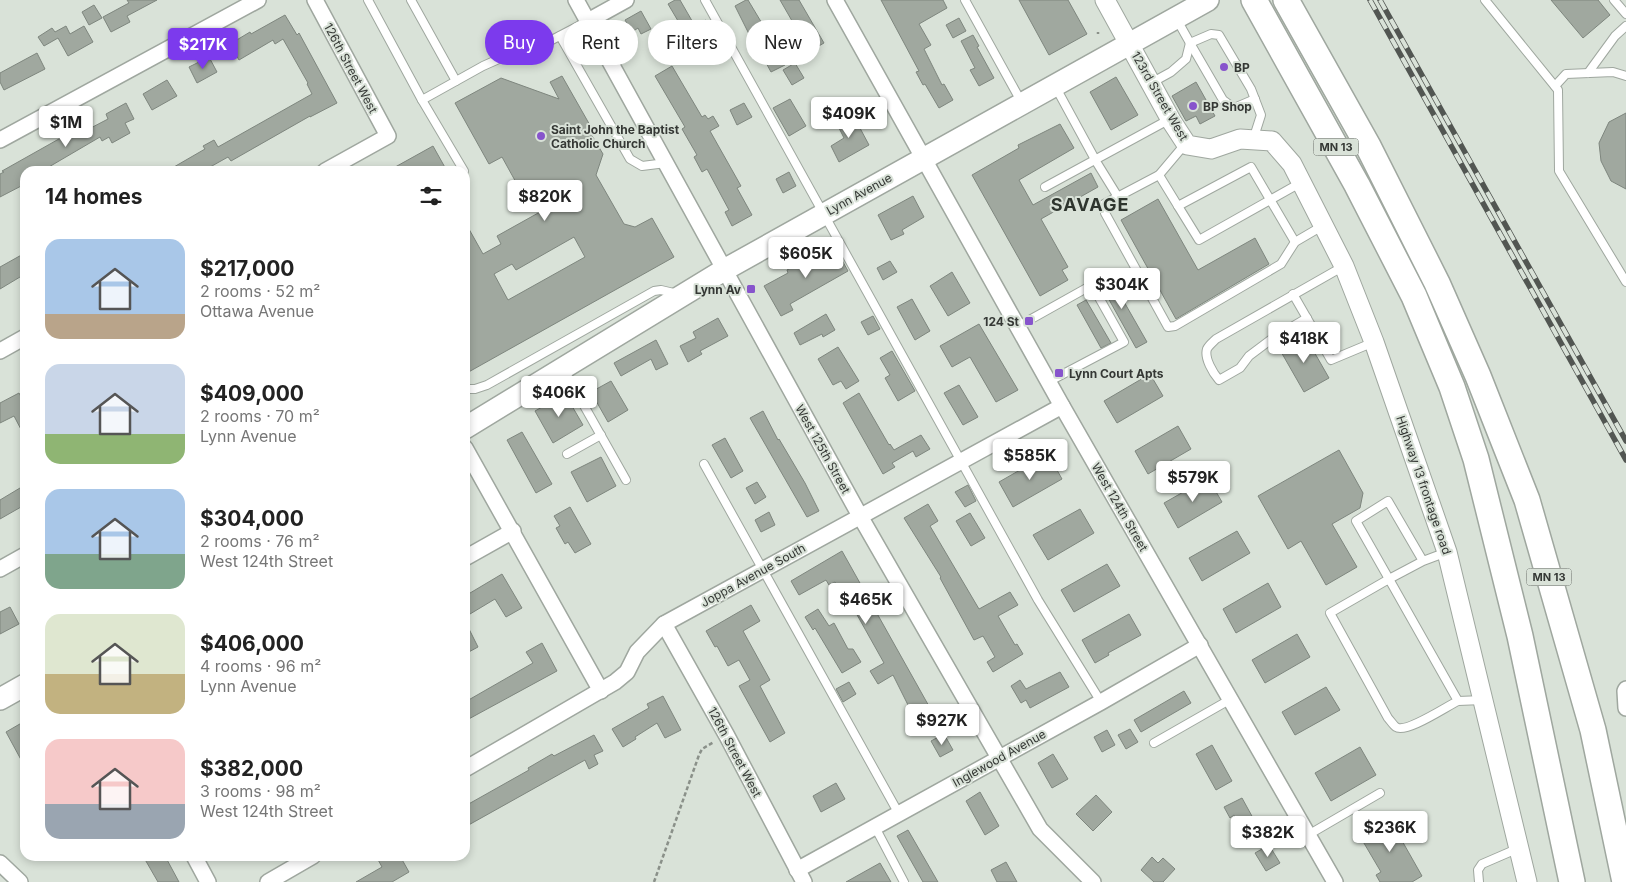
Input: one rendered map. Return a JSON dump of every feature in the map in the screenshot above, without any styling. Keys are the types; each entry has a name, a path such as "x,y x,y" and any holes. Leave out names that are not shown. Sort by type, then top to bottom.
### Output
{"highway":[{"name":"MN 13","path":"1254,0 1362,193 1414,296 1452,387 1476,460 1520,636 1572,882"},
{"name":"MN 13","path":"1286,0 1368,146 1437,283 1478,376 1527,500 1593,730 1625,882"}],"main road":[{"name":"Lynn Avenue","path":"470,425 724,270 1022,102 1208,0"},
{"path":"0,699 20,688"}],"street":[{"path":"0,140 258,0"},
{"name":"126th Street West","path":"315,0 388,136 334,166"},
{"name":"West 125th Street","path":"576,0 587,20"},
{"path":"590,20 626,0"},
{"name":"West 124th Street","path":"835,0 1048,382 1335,882"},
{"name":"123rd Street West","path":"1107,1 1170,119 1187,145 1211,149 1246,139"},
{"name":"West 125th Street","path":"612,65 860,516 998,758 1040,829 1086,880"},
{"name":"Highway 13 frontage road","path":"1246,139 1272,142 1292,164 1344,266 1374,342 1447,552 1527,882"},
{"path":"0,351 20,340"},
{"name":"Joppa Avenue South","path":"470,766 601,691 627,672 637,652 664,624 1062,406"},
{"path":"470,457 601,691"},
{"path":"470,555 513,531"},
{"path":"0,569 20,558"},
{"name":"126th Street West","path":"664,624 801,876"},
{"name":"Inglewood Avenue","path":"801,876 875,827 1200,645"},
{"path":"1626,689 1626,708"},
{"path":"197,861 208,882"},
{"path":"268,882 304,861"},
{"path":"0,863 20,882"}],"lane":[{"path":"368,0 422,100 461,166"},
{"path":"411,0 456,81"},
{"path":"705,0 1038,600 1100,702"},
{"path":"965,0 1022,102"},
{"path":"1614,0 1626,14"},
{"path":"1488,2 1558,90 1560,171 1626,282"},
{"path":"1176,18 1223,100 1234,108 1254,100"},
{"path":"1588,73 1614,36 1626,26"},
{"path":"422,100 489,63 528,52 564,34"},
{"path":"1190,43 1211,34 1219,35 1251,90 1261,115 1246,139"},
{"path":"560,36 630,159 642,166 666,163"},
{"path":"1151,83 1170,72 1186,59 1190,43"},
{"path":"1555,86 1566,74 1613,72 1626,76"},
{"path":"1054,85 1095,160 1118,197"},
{"path":"1045,187 1170,119"},
{"path":"1186,143 1159,175 1104,204 1105,213 1168,327 1176,326 1281,264 1295,242 1324,225"},
{"path":"1178,206 1251,167 1295,242"},
{"path":"1159,175 1199,240 1302,182"},
{"path":"1306,318 1273,338 1249,356 1240,368 1219,380 1214,374 1207,355 1208,347 1216,339 1344,266"},
{"path":"1017,327 1092,285 1124,342 1048,382"},
{"path":"470,389 487,385 654,291 661,290 683,295"},
{"path":"1294,294 1331,360 1374,342"},
{"path":"563,368 626,480"},
{"path":"568,454 601,436"},
{"path":"704,464 899,814"},
{"path":"1423,561 1388,500 1356,520 1458,700"},
{"path":"1447,552 1423,561 1330,613 1388,718 1395,727 1407,727 1458,700 1483,700"},
{"path":"1154,743 1230,699"},
{"path":"1308,835 1380,793"},
{"path":"875,827 904,882"},
{"path":"1479,882 1478,870 1482,864 1519,848"}],"path":[{"path":"654,882 699,755 702,749 726,736"}],"building":[{"path":"127,0 157,0 127,16 130,22 111,32 103,17 129,3"},
{"path":"675,0 680,0 692,20 677,20 668,4"},
{"path":"748,0 760,20 746,20 746,28 735,6"},
{"path":"780,0 799,0 811,20 792,20"},
{"path":"881,0 943,0 947,8 919,24 931,45 924,49 942,85 944,84 953,100 939,108 916,72 919,71"},
{"path":"1019,0 1068,0 1087,34 1049,55"},
{"path":"1551,0 1598,0 1610,15 1583,38"},
{"path":"94,5 102,18 89,25 82,12"},
{"path":"641,11 648,24 648,30 641,34 638,28 638,20 625,20"},
{"path":"285,15 297,35 299,33 337,103 310,116 231,161 228,157 212,166 176,166 205,149 203,146 214,140 218,147 312,94 308,83 283,39 275,44 273,40 239,60 230,44 250,32 251,34"},
{"path":"959,18 966,31 953,38 946,25"},
{"path":"66,26 70,34 84,26 93,42 68,56 58,38 44,46 38,37 52,28 55,32"},
{"path":"973,35 979,46 977,47 994,78 979,86 970,70 975,68 961,41"},
{"path":"820,36 824,43 820,45"},
{"path":"37,53 45,69 4,90 0,82 0,73"},
{"path":"209,57 217,72 197,83 189,67"},
{"path":"767,65 785,65 771,72"},
{"path":"792,65 796,65 804,78 792,85 783,70"},
{"path":"672,66 702,117 705,115 708,119 713,116 719,126 710,131 741,186 737,188 752,215 732,226 725,212 729,210 707,169 702,172 694,157 697,155 682,129 685,127 655,76"},
{"path":"562,76 591,127 588,129 603,154 596,175 624,224 635,227 652,218 674,257 470,371 470,231 483,254 501,244 497,236 540,212 528,192 523,195 502,157 489,164 455,103 501,78 559,99 550,82","holes":["574,237 585,257 508,300 494,274 512,264 516,270"]},
{"path":"1116,77 1138,115 1111,130 1090,92"},
{"path":"167,80 177,96 152,110 143,94"},
{"name":"BP Shop","path":"1196,82 1215,116 1200,124 1196,116 1186,121 1172,96"},
{"path":"790,99 806,126 789,136 773,108"},
{"path":"126,103 134,119 125,123 130,133 112,143 109,137 102,141 100,137 51,166 20,166 20,187 0,197 0,174 4,172 2,171 82,126 85,131 108,119 106,114"},
{"path":"744,103 752,117 737,125 730,110"},
{"path":"1626,113 1626,189 1611,181 1601,161 1599,143 1609,122"},
{"path":"853,115 869,145 839,162 831,146 844,138 837,124"},
{"path":"1060,124 1074,148 1019,180 1033,205 1091,173 1098,187 1041,219 1068,267 1062,270 1068,280 1040,296 972,175 1019,148 1018,145"},
{"path":"433,146 444,166 397,166"},
{"path":"789,172 796,186 783,193 776,179"},
{"path":"913,196 924,217 902,230 904,234 891,240 878,215"},
{"path":"1158,199 1198,270 1255,238 1269,264 1176,319 1121,220"},
{"path":"833,244 848,271 790,304 793,310 781,316 764,286 788,273 787,270"},
{"path":"20,256 20,277 0,289 0,267"},
{"path":"890,261 897,272 883,280 877,268"},
{"path":"952,272 970,303 948,316 930,286"},
{"path":"1107,272 1147,342 1136,348 1097,278"},
{"path":"912,299 930,331 915,340 897,307"},
{"path":"1086,300 1111,343 1101,348 1077,305"},
{"path":"826,314 835,330 823,337 822,334 800,345 794,333"},
{"path":"873,316 880,329 868,335 861,322"},
{"path":"718,318 728,336 700,351 702,354 688,362 680,346 696,338 693,332"},
{"path":"979,324 1018,390 996,402 970,357 952,367 940,346"},
{"path":"1305,336 1329,378 1304,392 1280,350"},
{"path":"656,340 668,364 656,370 651,359 621,376 614,363"},
{"path":"838,347 859,381 846,389 841,381 833,385 818,359"},
{"path":"892,351 915,391 898,401 885,378 890,375 880,358"},
{"path":"1150,374 1163,396 1117,423 1104,401"},
{"path":"611,381 628,410 608,422 591,392"},
{"path":"959,385 978,417 963,425 944,393"},
{"path":"19,393 20,427 14,416 0,423 0,403"},
{"path":"859,393 889,445 894,450 921,435 930,449 916,457 913,451 892,463 895,467 883,474 843,403"},
{"path":"565,394 583,425 553,443 535,411"},
{"path":"763,411 819,511 807,517 750,418"},
{"path":"1178,426 1191,449 1148,474 1135,451"},
{"path":"522,432 552,484 536,493 507,440"},
{"path":"725,438 743,471 731,478 712,445"},
{"path":"1339,450 1363,493 1360,508 1332,524 1357,567 1326,585 1301,541 1288,549 1258,496"},
{"path":"1048,454 1062,479 1013,507 999,482"},
{"path":"601,457 616,486 587,502 571,472"},
{"path":"1208,478 1222,502 1178,528 1164,503"},
{"path":"757,482 766,497 755,504 746,488"},
{"path":"968,485 976,501 965,507 955,492"},
{"path":"20,488 20,508 0,519 0,500"},
{"path":"928,504 938,521 930,526 979,609 1010,592 1018,605 998,616 1015,645 1017,644 1023,654 993,672 987,662 995,657 983,636 974,640 941,577 904,518"},
{"path":"570,507 591,544 575,553 568,542 565,544 556,528 560,526 554,516"},
{"path":"1080,509 1094,533 1048,560 1033,535"},
{"path":"769,512 775,525 761,532 755,520"},
{"path":"970,513 985,538 971,546 956,521"},
{"path":"1237,531 1250,553 1202,581 1189,558"},
{"path":"842,551 930,708 914,717 893,675 878,684 870,671 884,663 851,604 849,605 835,582 829,585 826,580 799,595 791,581"},
{"path":"1107,564 1120,586 1074,612 1061,590"},
{"path":"502,574 522,608 506,617 495,599 470,614 470,593"},
{"path":"1268,583 1281,607 1236,633 1223,609"},
{"path":"751,605 760,621 743,631 770,680 760,686 785,733 770,742 739,686 750,680 739,660 728,666 706,631"},
{"path":"10,607 19,624 0,634 0,612"},
{"path":"818,609 829,626 834,623 848,649 853,649 861,662 842,673 815,628 813,630 805,617"},
{"path":"1129,614 1141,635 1108,653 1109,655 1095,663 1082,640"},
{"path":"470,631 478,647 470,651"},
{"path":"1297,634 1310,657 1265,683 1252,660"},
{"path":"542,643 557,671 470,718 470,699 533,663 526,652"},
{"path":"1060,672 1069,687 1030,708 1026,700 1021,703 1011,686 1020,680 1026,689"},
{"path":"849,682 856,694 843,702 836,689"},
{"path":"1326,687 1340,710 1295,735 1282,712"},
{"path":"1184,691 1191,703 1141,732 1134,720"},
{"path":"663,696 681,730 665,738 657,723 623,747 612,729 649,708 647,704"},
{"path":"20,724 20,758 6,732"},
{"path":"1130,729 1138,742 1126,749 1118,735"},
{"path":"1107,730 1115,745 1102,752 1094,737"},
{"path":"944,734 953,750 940,757 931,741"},
{"path":"594,735 603,751 594,755 598,764 589,769 585,760 470,824 470,803 529,770 528,768 552,754 554,756"},
{"path":"1212,745 1232,781 1216,790 1196,754"},
{"path":"1360,747 1376,775 1331,801 1315,773"},
{"path":"1053,754 1068,779 1052,788 1038,763"},
{"path":"836,783 845,799 821,812 813,796"},
{"path":"980,792 999,826 985,835 966,801"},
{"path":"1096,795 1112,812 1093,831 1076,814"},
{"path":"1242,798 1253,818 1239,825 1234,815 1230,818 1224,807"},
{"path":"1388,816 1422,876 1412,882 1380,882 1376,875 1381,872 1358,833"},
{"path":"908,830 938,882 923,882 897,836"},
{"path":"1269,845 1280,863 1266,871 1255,853"},
{"path":"1152,857 1158,863 1163,858 1175,869 1163,882 1154,882 1141,870"},
{"path":"146,861 168,861 179,882 158,882"},
{"path":"379,861 403,861 409,872 392,882 356,882 382,867"},
{"path":"1006,862 1017,882 997,882 991,870"},
{"path":"880,863 891,882 846,882"}],"railway":[{"path":"1370,0 1626,460"},
{"path":"1380,0 1626,441"}],"place":[{"name":"BP","path":"1224,67"},
{"name":"BP Shop","path":"1193,106"},
{"name":"Saint John the Baptist Catholic Church","path":"541,136"},
{"name":"Lynn Av","path":"751,289"},
{"name":"124 St","path":"1029,321"},
{"name":"Lynn Court Apts","path":"1059,373"}],"district":[{"name":"SAVAGE","path":"1090,204"}]}
